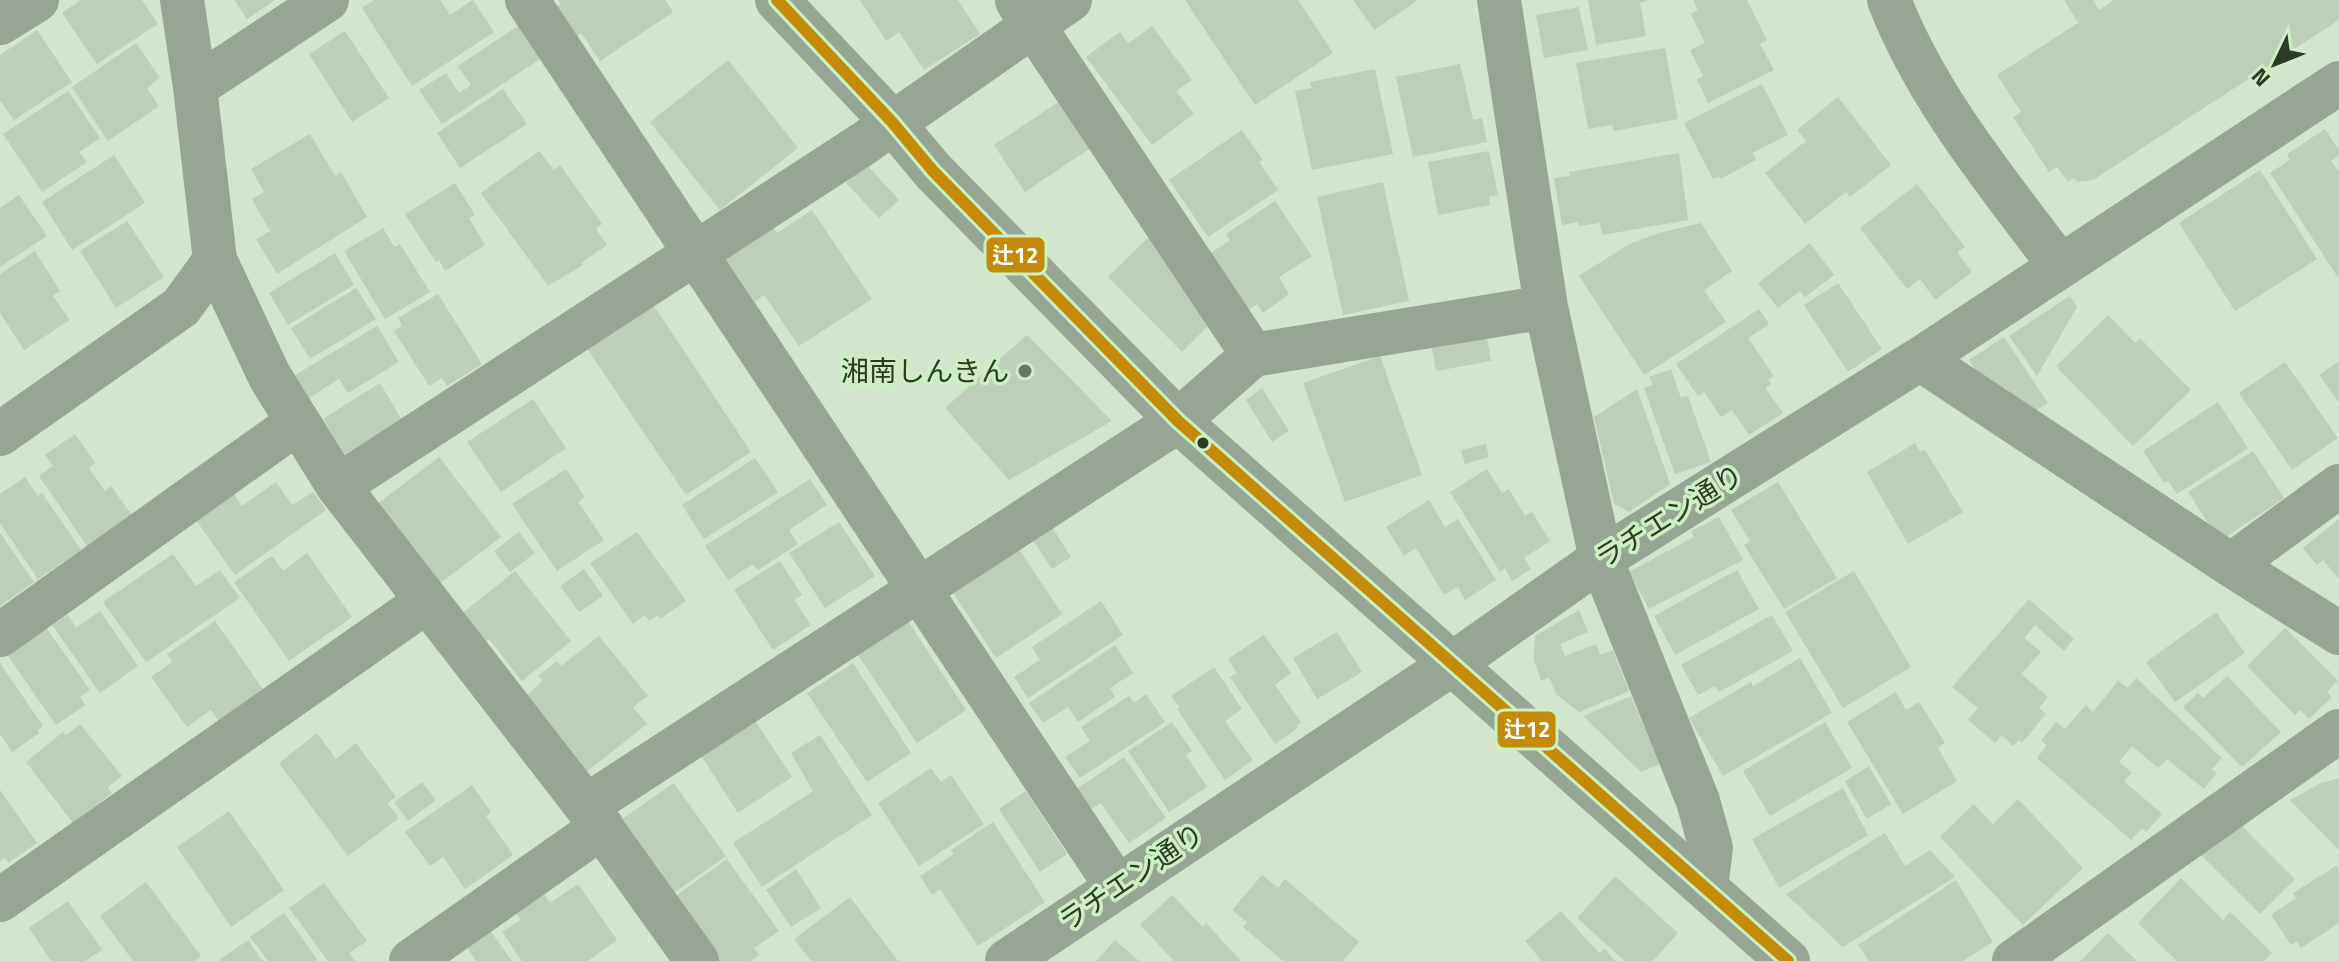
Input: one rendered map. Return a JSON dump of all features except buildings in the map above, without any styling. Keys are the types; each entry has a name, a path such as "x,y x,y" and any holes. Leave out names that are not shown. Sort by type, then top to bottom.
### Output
{"street":[{"path":"0,23 37,0"},
{"path":"182,0 215,260 270,377 338,486 594,817 697,961"},
{"path":"195,87 327,0"},
{"path":"527,0 1117,887"},
{"path":"777,0 892,122 933,171 1178,421 1788,961"},
{"path":"338,486 863,144 1024,12 1070,0"},
{"path":"1499,0 1546,307 1601,559 1698,801 1711,848 1706,887"},
{"path":"1889,0 1903,38 1960,132 2060,266"},
{"path":"1024,12 1253,355"},
{"name":"ラチエン通り","path":"1007,961 1452,664 1601,559 1920,359 2339,83"},
{"path":"0,434 181,307 215,260"},
{"path":"411,961 594,817 919,589 1178,421 1253,355 1546,307"},
{"path":"1920,359 2339,633"},
{"path":"0,635 298,422"},
{"path":"2231,565 2339,486"},
{"path":"0,900 427,601"},
{"path":"2014,961 2339,731"}],"transit line":[{"name":"辻12","path":"777,0 892,122 933,171 1178,421 1788,961"}],"place":[{"name":"湘南しんきん","path":"1025,371"}]}
